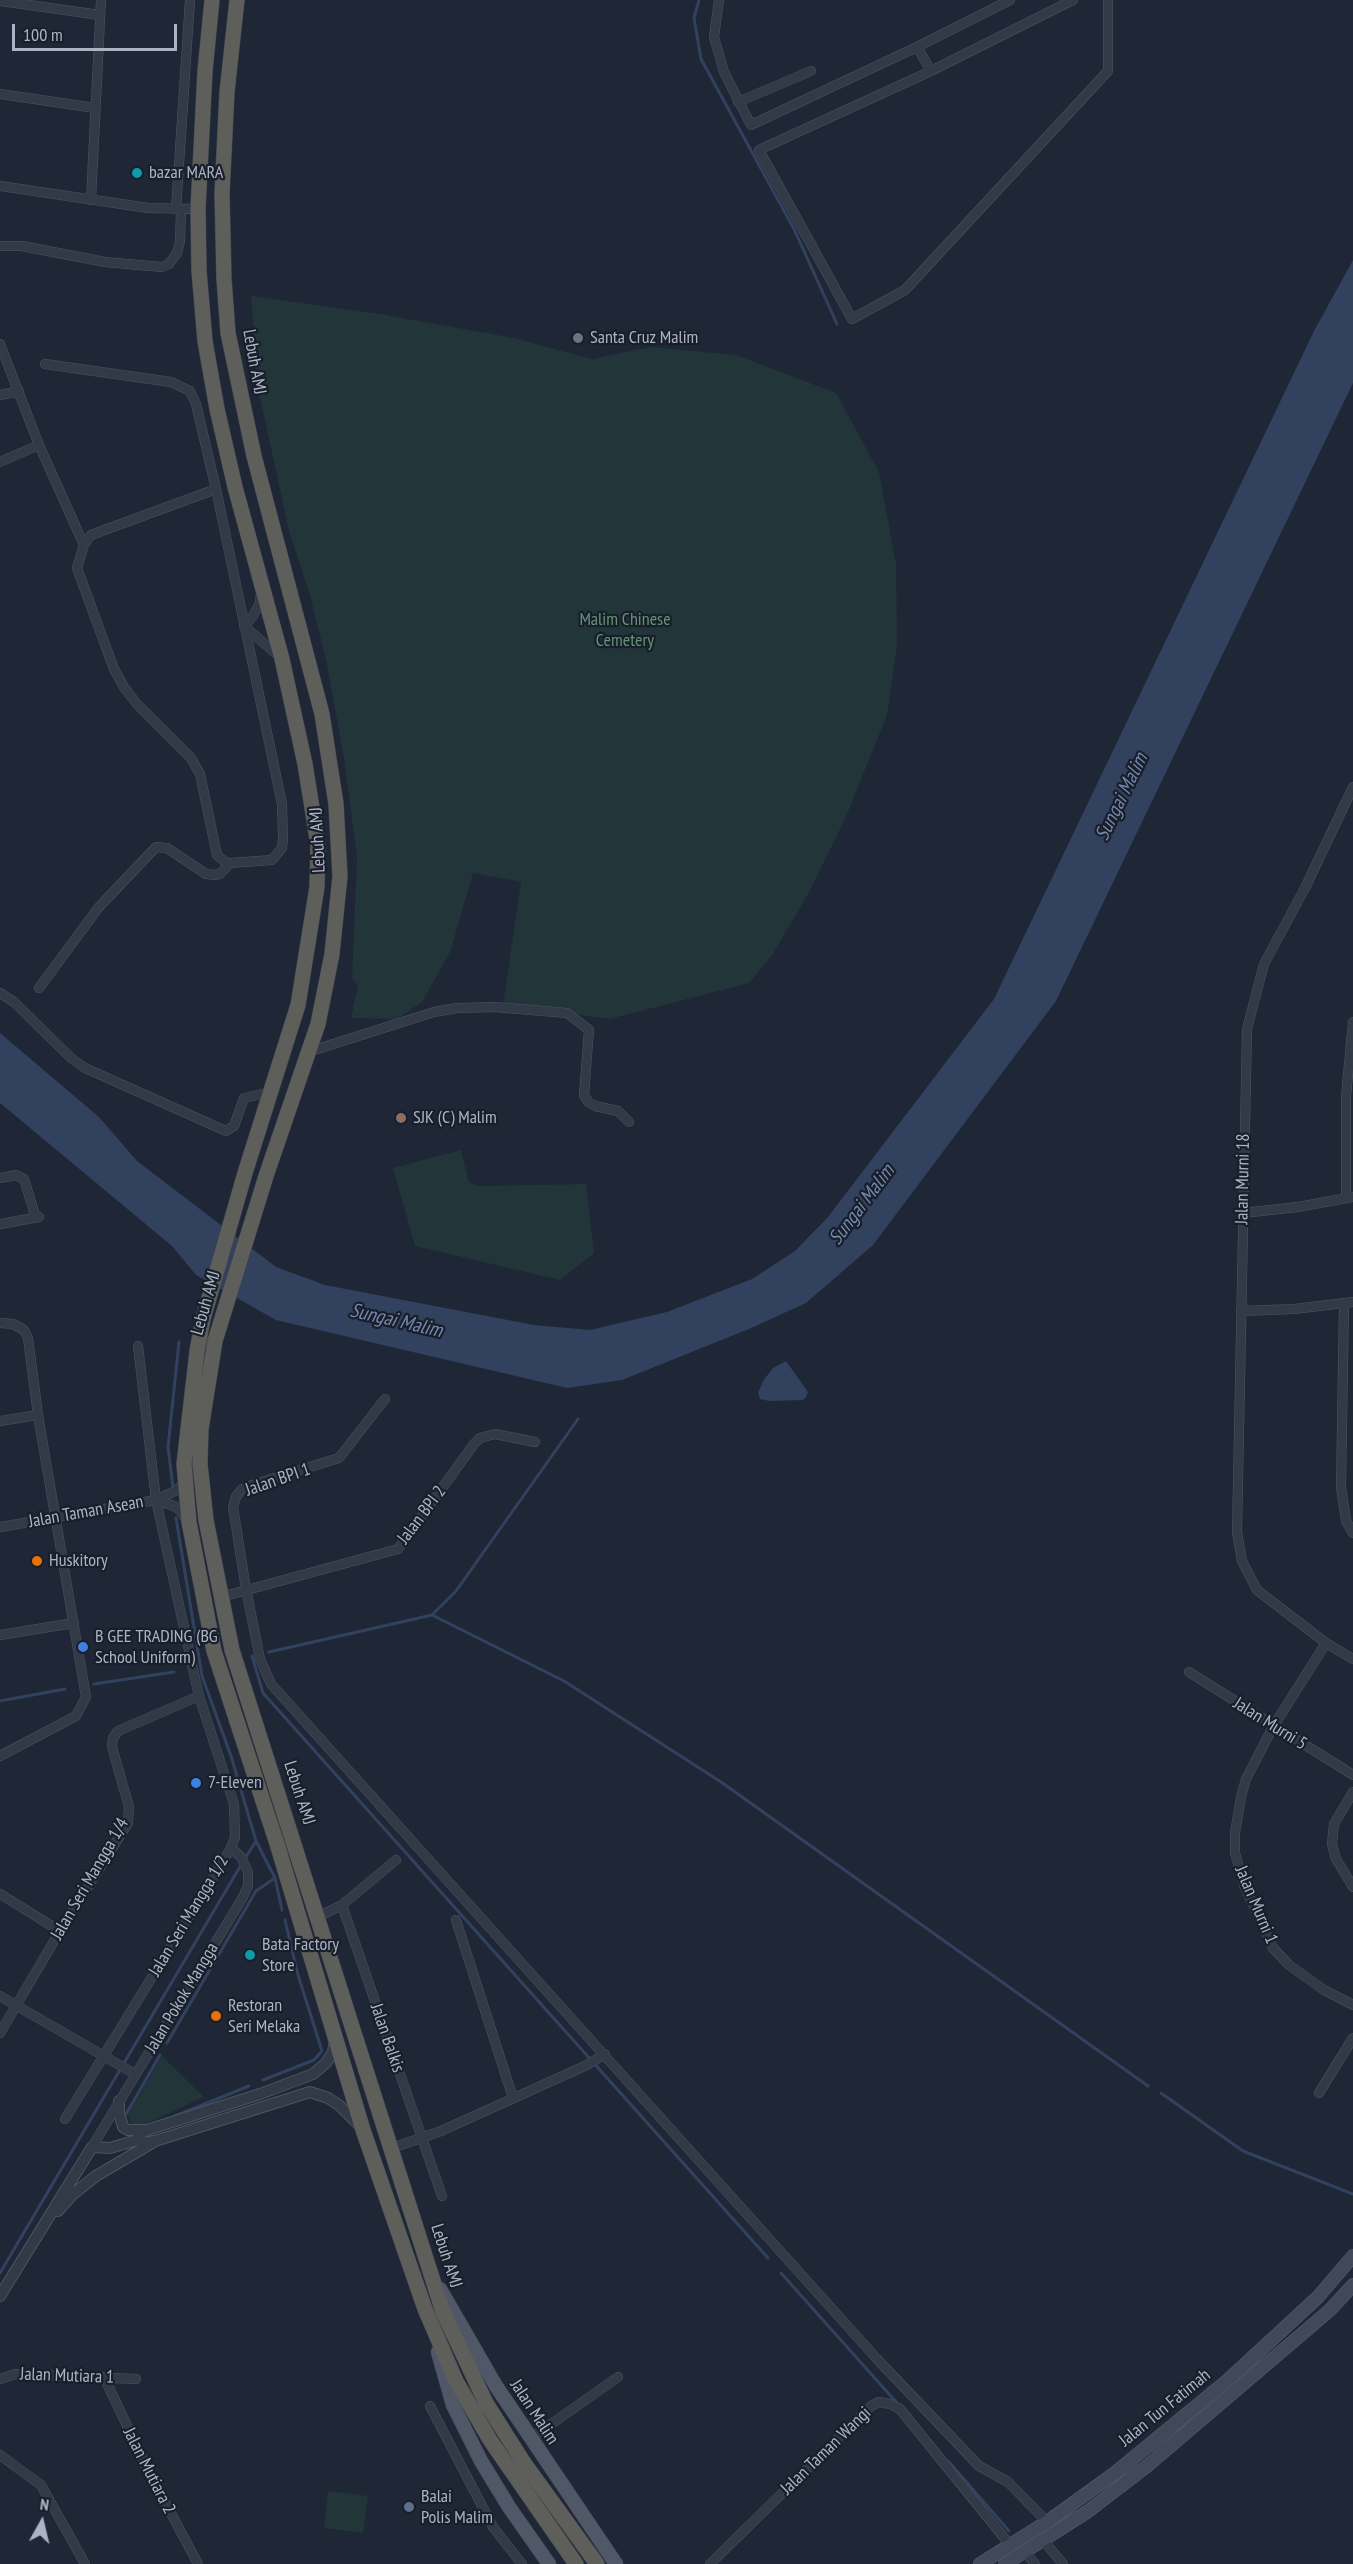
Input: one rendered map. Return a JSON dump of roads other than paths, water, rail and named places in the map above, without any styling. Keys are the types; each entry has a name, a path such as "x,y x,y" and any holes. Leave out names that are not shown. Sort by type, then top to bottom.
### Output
{"highway":[{"name":"Lebuh AMJ","path":"212,0 205,71 198,209 201,305 211,380 235,487 282,659 309,780 318,844 317,887 302,988 288,1042 245,1173 203,1318 191,1386 184,1464 190,1533 214,1651 278,1847 363,2130 425,2309 456,2381 490,2440 576,2564"},
{"name":"Lebuh AMJ","path":"237,0 227,92 222,194 228,333 254,456 322,714 332,770 340,876 332,954 318,1024 219,1322 205,1396 200,1464 206,1520 232,1650 444,2312 486,2403 597,2564"}],"main road":[{"name":"Jalan Tun Fatimah","path":"980,2564 1047,2522 1115,2473 1227,2381 1318,2297 1353,2256"},
{"name":"Jalan Malim","path":"432,2274 496,2386 616,2564"},
{"name":"Jalan Tun Fatimah","path":"1005,2564 1086,2512 1147,2466 1330,2310 1353,2285"},
{"path":"425,2309 453,2405 496,2486 549,2564"}],"street":[{"path":"91,200 101,0"},
{"path":"0,246 22,246 105,262 162,267 169,264 177,253 180,242 179,209 190,0"},
{"path":"719,0 714,37 724,72 751,125 917,47 1010,0"},
{"path":"1073,0 931,71 759,150 852,319 905,290 1108,71 1108,0"},
{"path":"0,1 100,15"},
{"path":"917,47 931,71"},
{"path":"738,102 811,71"},
{"path":"0,94 95,108"},
{"path":"0,186 91,200 198,209"},
{"path":"1,350 39,446 84,545"},
{"path":"45,364 171,382 190,391 196,404 216,489 282,804 282,848 272,860 230,863 217,855 200,774 191,758 136,704 114,669 77,568 84,545 100,530 216,489"},
{"path":"0,395 19,391"},
{"path":"0,462 39,446"},
{"path":"244,626 260,603 262,586"},
{"path":"244,626 282,659"},
{"name":"Jalan Murni 18","path":"1326,1643 1257,1590 1244,1567 1238,1542 1246,1052 1247,1029 1258,980 1273,945 1349,805 1353,787"},
{"path":"39,988 99,907 151,850 156,847 167,848 206,874 220,874 230,863"},
{"path":"0,993 14,1002 70,1058 85,1068 226,1131 234,1126 244,1098 270,1092"},
{"path":"308,1052 434,1012 458,1008 495,1007 567,1013 589,1030 584,1095 594,1106 618,1111 629,1122"},
{"path":"1243,1214 1350,1197 1353,1022"},
{"path":"0,1178 15,1175 24,1179 38,1217 0,1224"},
{"path":"1241,1311 1294,1310 1348,1303 1341,1487 1346,1521 1353,1533"},
{"path":"0,1323 13,1324 24,1330 28,1338 38,1415 86,1697 76,1716 0,1756"},
{"name":"Jalan Seri Mangga 1/2","path":"65,2119 231,1848 236,1826 234,1804 199,1696 156,1500 138,1346"},
{"name":"Jalan BPI 1","path":"386,1399 339,1458 249,1486 241,1490 233,1507 260,1659 271,1684 940,2427 979,2466 1008,2482 1020,2492 1047,2522"},
{"path":"0,1421 38,1415"},
{"name":"Jalan BPI 2","path":"221,1597 246,1588 398,1549 480,1438 495,1434 534,1442"},
{"path":"156,1500 177,1490 185,1481"},
{"name":"Jalan Taman Asean","path":"0,1527 156,1500 180,1510 190,1533"},
{"path":"0,1635 74,1623"},
{"path":"1326,1643 1353,1659"},
{"name":"Jalan Murni 1","path":"1326,1643 1273,1727 1246,1779 1240,1797 1235,1833 1238,1869 1273,1948 1280,1957 1324,1990 1353,2005"},
{"name":"Jalan Murni 5","path":"1189,1672 1273,1727 1353,1775"},
{"name":"Jalan Seri Mangga 1/4","path":"0,2033 60,1930 128,1823 130,1816 112,1747 113,1738 118,1731 199,1696"},
{"path":"1353,1792 1334,1824 1332,1844 1336,1859 1353,1887"},
{"name":"Jalan Pokok Mangga","path":"0,2296 119,2101 131,2072 243,1897 248,1886 248,1872 241,1857 231,1848"},
{"path":"318,1917 342,1905 396,1860"},
{"path":"0,1894 60,1930"},
{"name":"Jalan Balkis","path":"342,1905 442,2196"},
{"path":"456,1920 513,2098"},
{"path":"0,1996 131,2072"},
{"path":"137,2140 140,2134 150,2129 260,2094 313,2074 329,2059 335,2045 334,2036"},
{"path":"1319,2092 1353,2038"},
{"path":"392,2148 421,2138 513,2098 605,2055"},
{"path":"92,2147 110,2148 137,2140 144,2143 155,2141 310,2092 339,2104 363,2130"},
{"path":"119,2101 119,2114 123,2127 136,2131 150,2129"},
{"path":"39,2232 72,2195 96,2176 155,2141"},
{"name":"Jalan Mutiara 1","path":"0,2379 15,2374 136,2379"},
{"name":"Jalan Mutiara 2","path":"104,2377 146,2466 198,2564"},
{"path":"530,2439 618,2377"},
{"name":"Jalan Taman Wangi","path":"710,2564 871,2406 879,2402 900,2409 1011,2545"},
{"path":"430,2406 493,2527 522,2564"},
{"path":"0,2455 41,2485 85,2564"},
{"path":"1043,2540 1063,2564"},
{"path":"1024,2552 1035,2564"}],"water":[{"name":"Sungai Malim","path":"1353,260 1353,383 1056,1001 873,1245 806,1303 749,1329 622,1380 567,1388 276,1320 196,1275 172,1246 0,1103 0,1033 99,1117 137,1161 276,1267 325,1285 534,1325 590,1330 667,1312 752,1279 795,1251 828,1217 994,999 1314,331"},
{"path":"786,1361 808,1392 806,1397 803,1400 760,1399 758,1393 763,1381 773,1368"}],"waterway":[{"path":"699,0 694,18 701,59 794,229 837,324"},
{"path":"173,1487 168,1447 179,1342"},
{"path":"269,1652 432,1615 456,1591 578,1419"},
{"path":"176,1518 202,1676 231,1756 256,1841 275,1878 282,1910"},
{"path":"432,1615 564,1681 721,1782 1148,2086"},
{"path":"252,1656 263,1693 768,2258"},
{"path":"94,1684 174,1672"},
{"path":"0,1701 65,1689"},
{"path":"244,1860 256,1841"},
{"path":"0,2273 241,1865"},
{"path":"167,2043 256,1891 275,1878"},
{"path":"263,2080 314,2060 322,2051 298,1975 285,1920"},
{"path":"125,2116 160,2055"},
{"path":"175,2116 249,2086"},
{"path":"1161,2093 1243,2151 1353,2194"},
{"path":"781,2273 897,2403"},
{"path":"949,2462 1009,2531"}],"place":[{"name":"bazar MARA","path":"137,173"},
{"name":"Santa Cruz Malim","path":"578,338"},
{"name":"SJK (C) Malim","path":"401,1118"},
{"name":"Huskitory","path":"37,1561"},
{"name":"B GEE TRADING (BG School Uniform)","path":"83,1647"},
{"name":"7-Eleven","path":"196,1783"},
{"name":"Bata Factory Store","path":"250,1955"},
{"name":"Restoran Seri Melaka","path":"216,2016"},
{"name":"Balai Polis Malim","path":"409,2507"}],"park label":[{"name":"Malim Chinese Cemetery","path":"625,630"}]}
